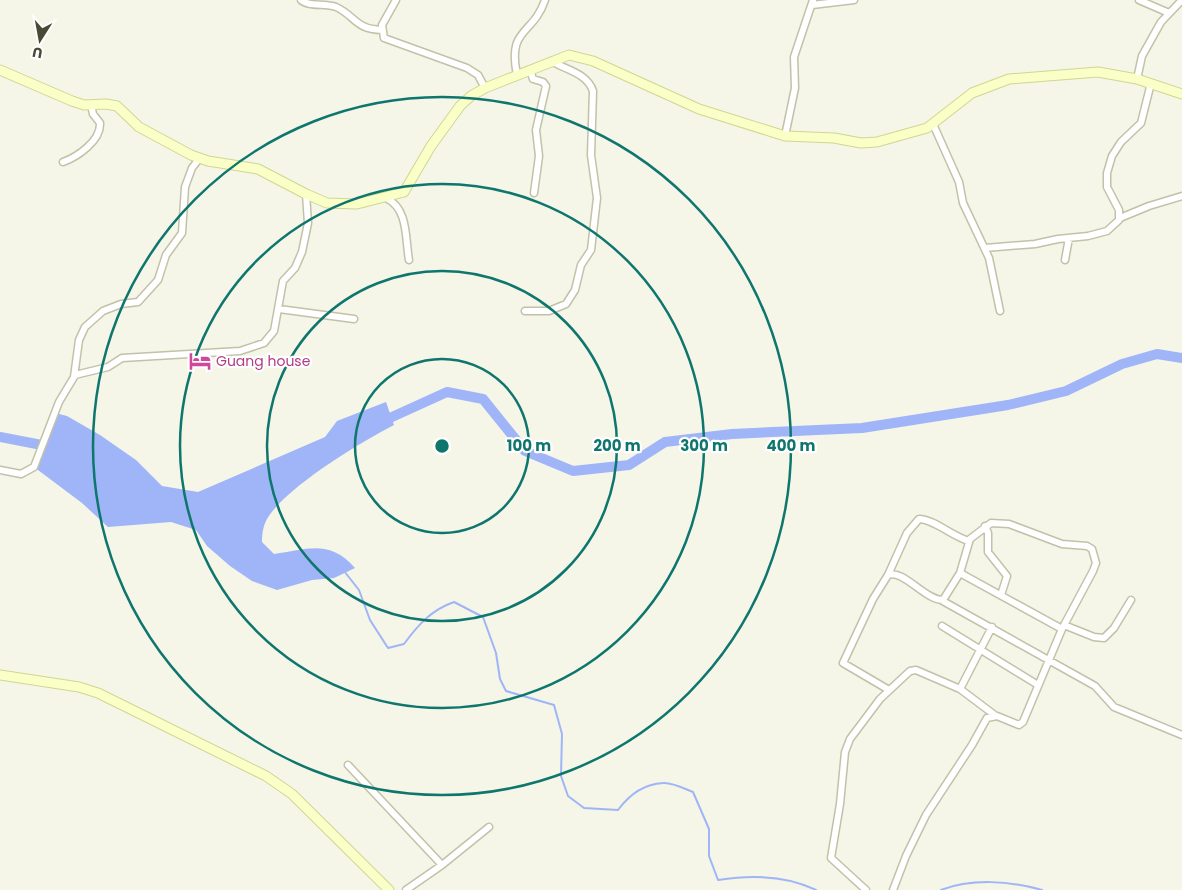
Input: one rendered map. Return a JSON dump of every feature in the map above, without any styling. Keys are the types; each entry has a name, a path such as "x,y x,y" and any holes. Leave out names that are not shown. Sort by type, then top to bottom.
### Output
{"street":[{"path":"301,0 305,3 334,7 357,25 382,30"},
{"path":"396,0 382,30 384,38 421,50 472,71 479,77 485,88"},
{"path":"517,75 514,55 517,40 534,21 545,0"},
{"path":"785,136 795,88 794,57 812,3 854,0"},
{"path":"1139,0 1169,13"},
{"path":"1137,79 1142,56 1161,22 1182,0"},
{"path":"0,70 72,102 116,106 148,132 198,159 258,170 327,203 346,205 386,198 408,188 431,146 460,106 485,88 569,56 583,57 700,109 785,136 868,143 920,131 933,124 972,93 1001,81 1088,72 1137,79 1182,94"},
{"path":"525,311 559,309 572,297 581,265 591,250 595,219 597,184 591,155 593,91 591,86 578,74 552,61"},
{"path":"530,70 533,79 544,82 546,86 537,122 536,137 539,156 534,193"},
{"path":"1120,218 1108,186 1107,173 1112,156 1121,142 1141,123 1151,83"},
{"path":"62,162 78,153 99,132 100,123 94,116 91,105"},
{"path":"933,124 959,182 963,203 985,248 994,274 1000,311"},
{"path":"0,470 22,474 34,467 61,396 75,375 79,340 84,327 103,311 121,304 138,302 158,280 166,255 182,233 185,187 192,168 198,159"},
{"path":"75,375 100,370 122,358 248,350 264,343 270,337 279,309 283,281 299,260 306,236 308,223 306,194"},
{"path":"985,248 1036,244 1101,233 1120,218 1149,206 1182,196"},
{"path":"386,198 396,204 402,214 409,260"},
{"path":"1065,260 1069,238"},
{"path":"279,309 354,319"},
{"path":"889,690 843,663 873,599 888,575 907,533 919,519 928,521 955,537 969,541"},
{"path":"866,890 834,863 831,854 840,804 845,752 850,739 889,690 910,671 916,670 960,689 997,716 1015,725 1021,724 1063,627 1096,563 1092,549 1087,546 1062,544 1002,522 996,522 985,526 969,541 960,574 941,600"},
{"path":"985,526 988,533 988,552 1007,576 1001,595"},
{"path":"960,574 1063,627 1094,637 1104,638 1114,628 1130,600"},
{"path":"888,575 897,575 1049,659 1095,686 1114,707 1182,735"},
{"path":"942,626 980,652 1038,685"},
{"path":"960,689 992,627"},
{"path":"0,675 79,687 98,693 256,770 292,794 389,890"},
{"path":"893,890 906,856 929,810 972,745 983,723 990,716 997,716"},
{"path":"348,765 442,865"},
{"path":"406,890 442,865 489,827"}],"water":[{"path":"386,402 394,425 325,466 290,493 267,519 263,530 262,542 274,554 318,548 337,553 355,568 334,578 312,580 277,590 252,581 230,566 207,546 196,530 171,522 108,527 82,503 34,467 55,413 67,416 100,435 136,460 162,486 198,492 325,437 337,421"}],"waterway":[{"path":"381,422 447,392 483,399 525,451 573,471 629,465 665,442 732,434 862,428 1008,405 1066,391 1122,364 1157,354 1182,358"},
{"path":"0,437 52,447"},
{"path":"344,571 359,590 370,620 388,648 404,644 426,619 438,609 454,602 483,617 496,653 500,679 506,691 554,705 562,734 561,776 568,796 584,808 618,810 632,795 643,788 667,783 678,786 693,792 709,829 709,856 718,880 743,877 780,879 793,881 816,890"},
{"path":"941,890 978,882 1004,883 1042,890"}],"place":[{"name":"Guang house","path":"200,361"}]}
